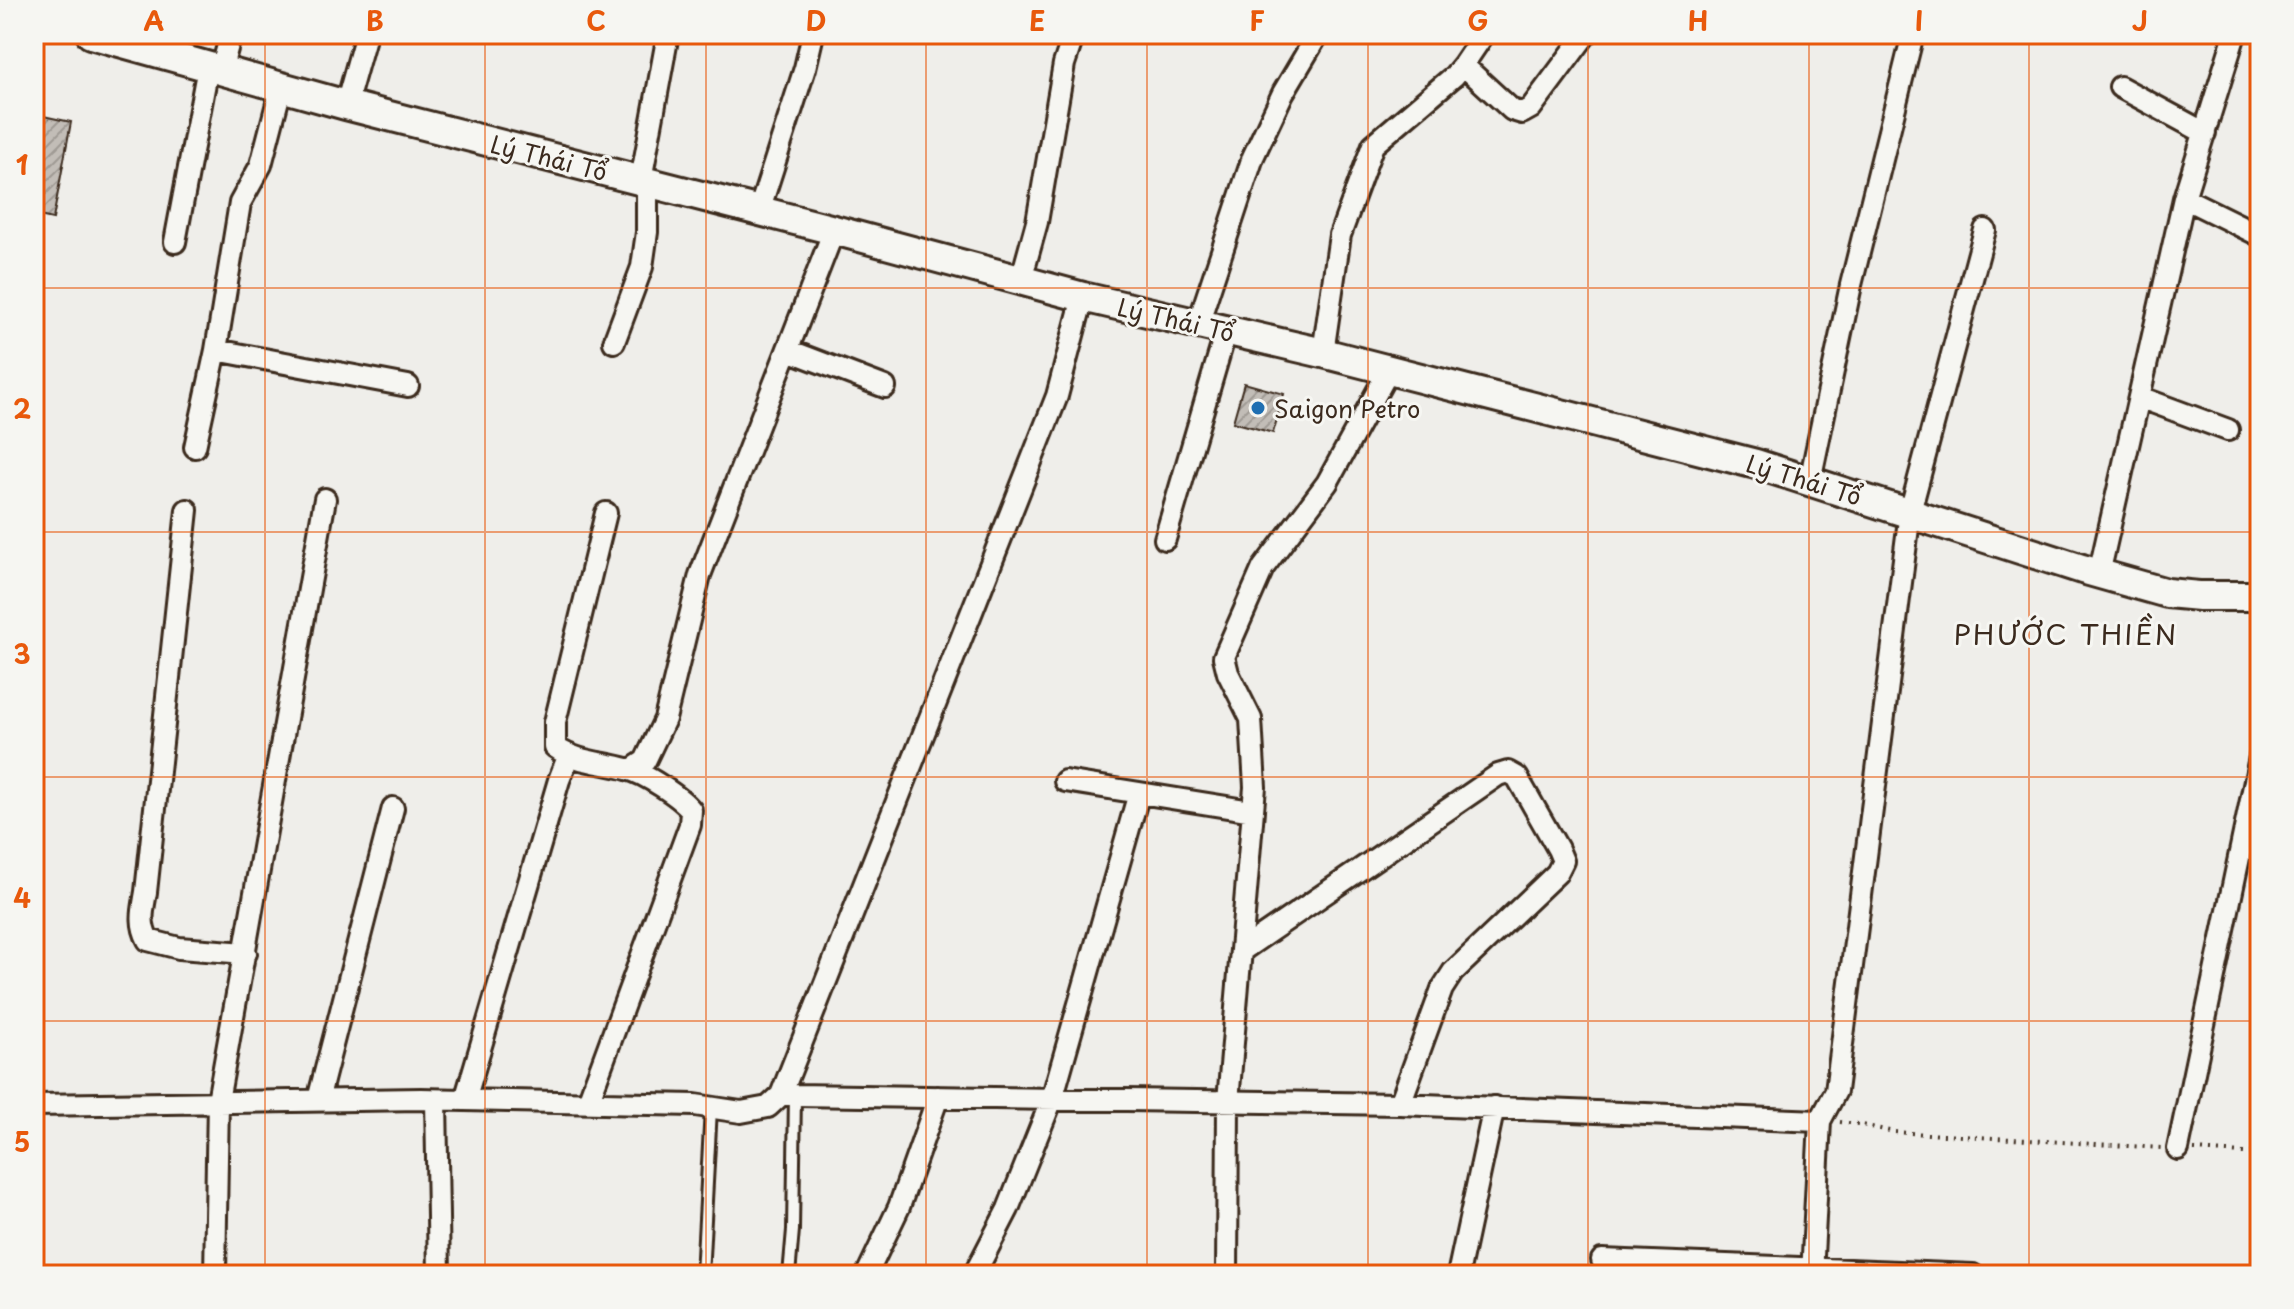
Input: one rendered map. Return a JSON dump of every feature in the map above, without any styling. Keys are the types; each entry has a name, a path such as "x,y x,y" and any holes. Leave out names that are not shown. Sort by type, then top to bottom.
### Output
{"main road":[{"name":"Lý Thái Tổ","path":"91,34 281,88 1083,297 1323,353 1756,464 2167,593 2260,596"}],"street":[{"path":"175,242 215,69 231,34"},
{"path":"346,105 366,34"},
{"path":"614,342 642,267 647,232 644,181 668,34"},
{"path":"759,211 813,34"},
{"path":"1021,280 1037,222 1064,64 1074,34"},
{"path":"1198,324 1253,157 1283,93 1318,34"},
{"path":"1323,353 1340,235 1373,145 1454,76 1484,34"},
{"path":"1463,65 1512,110 1522,113 1531,108 1586,34"},
{"path":"1810,481 1851,285 1913,34"},
{"path":"2099,574 2184,198 2235,34"},
{"path":"2120,87 2205,133"},
{"path":"195,447 216,350 240,203 261,165 281,88"},
{"path":"2184,198 2259,235"},
{"path":"631,770 645,761 665,719 700,575 834,230"},
{"path":"1812,1271 1820,1121 1836,1091 1910,512 1985,230"},
{"path":"788,1095 1057,396 1083,297"},
{"path":"1165,539 1226,331"},
{"path":"216,350 408,386"},
{"path":"788,350 885,387"},
{"path":"1227,1275 1228,1101 1255,787 1251,719 1228,673 1224,657 1263,568 1327,483 1389,370"},
{"path":"2139,397 2228,430"},
{"path":"215,1275 218,1101 325,499"},
{"path":"187,510 142,929 148,940 179,948 246,953"},
{"path":"588,1102 690,825 691,810 683,800 631,770 568,757 555,747 555,722 606,513"},
{"path":"465,1100 568,757"},
{"path":"2178,1149 2260,757"},
{"path":"1241,951 1498,775 1508,772 1517,777 1563,861 1557,873 1453,972 1442,989 1400,1104"},
{"path":"1065,781 1252,811"},
{"path":"974,1275 1008,1209 1052,1099 1139,793"},
{"path":"318,1100 393,808"},
{"path":"34,1105 465,1100 695,1105 741,1112 768,1107 788,1095 1400,1104 1820,1121"},
{"path":"868,1272 899,1207 938,1097"},
{"path":"436,1100 439,1275"},
{"path":"1458,1275 1494,1107"},
{"path":"1602,1260 1812,1271 1973,1275"}],"lane":[{"path":"788,1095 793,1230 789,1275"},
{"path":"702,1275 711,1108"}],"path":[{"path":"1820,1121 1858,1124 1894,1132 2260,1154"}],"building":[{"path":"34,114 71,122 53,219 34,215"},
{"name":"Saigon Petro","path":"1244,383 1284,394 1273,433 1233,422"}],"place":[{"name":"Saigon Petro","path":"1258,408"}],"district":[{"name":"PHƯỚC THIỀN","path":"2066,633"}]}
